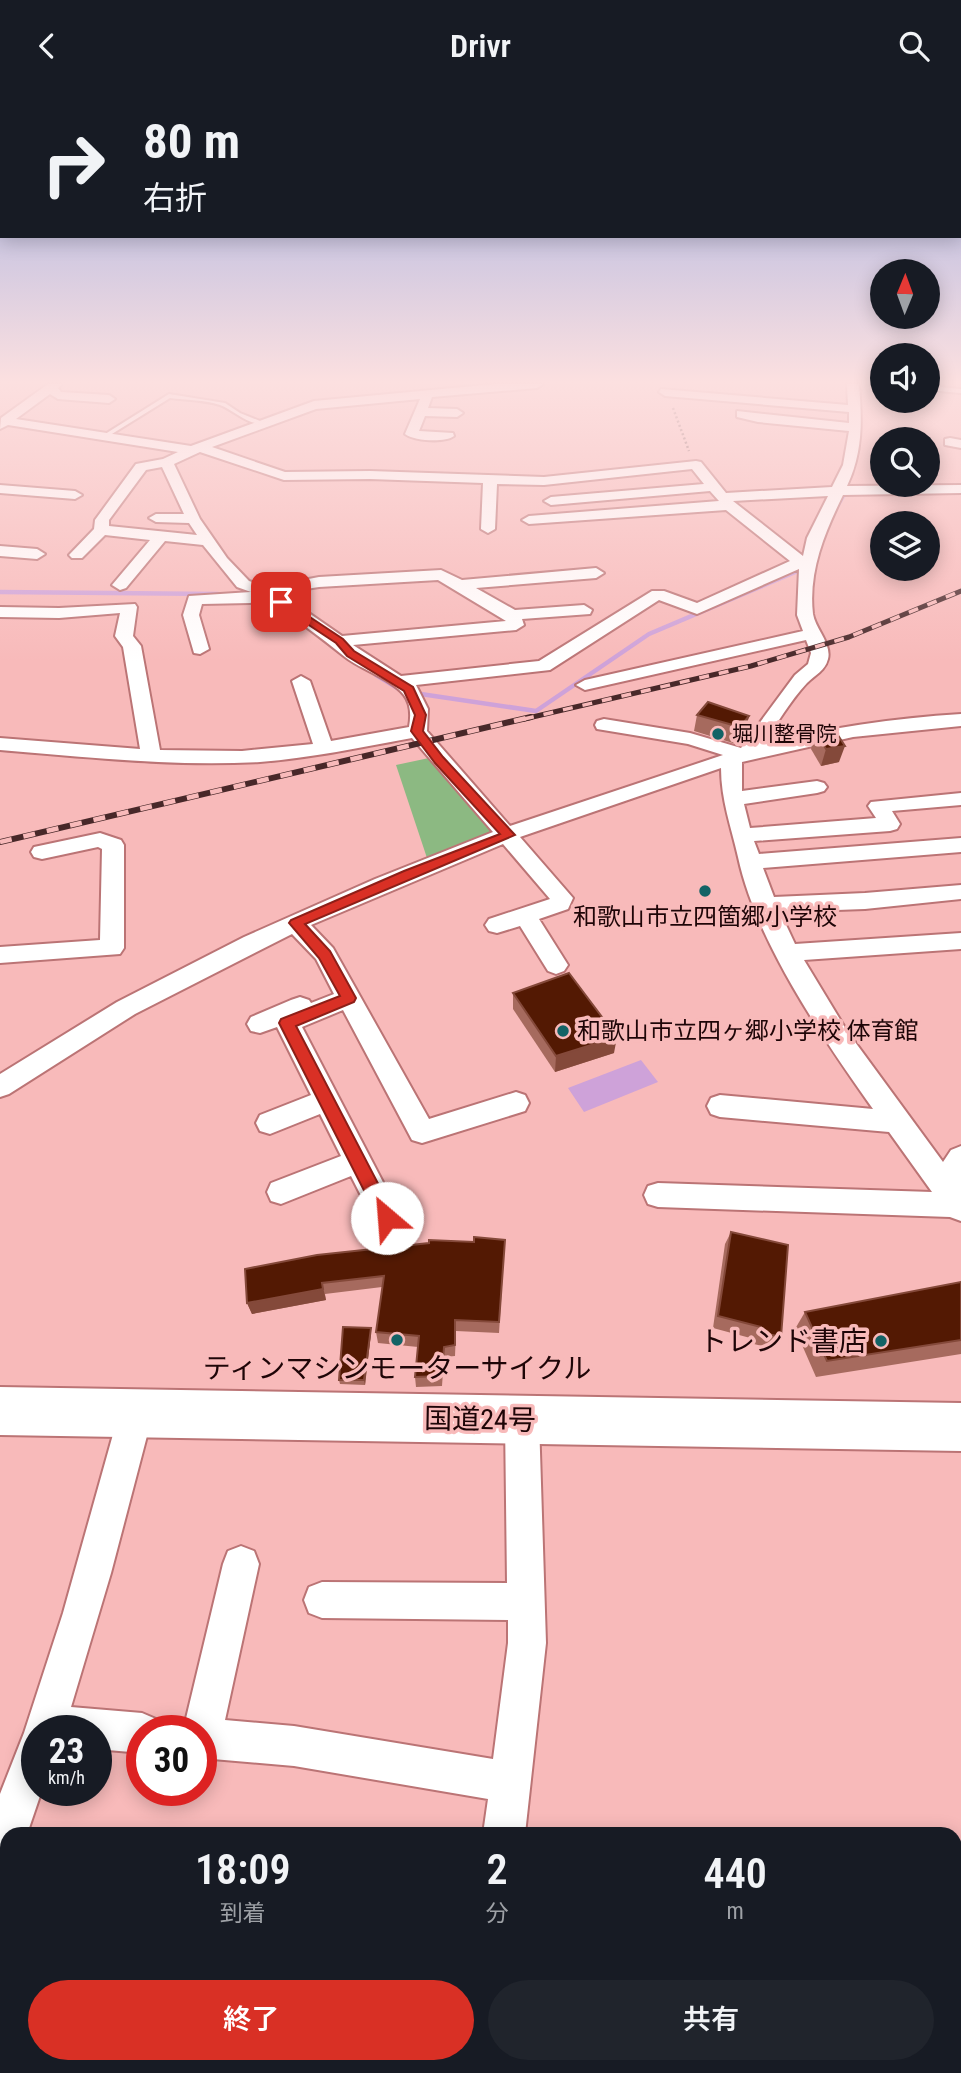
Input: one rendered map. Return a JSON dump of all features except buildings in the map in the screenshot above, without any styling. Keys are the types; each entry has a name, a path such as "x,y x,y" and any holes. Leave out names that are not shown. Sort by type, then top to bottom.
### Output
{"highway":[{"name":"国道24号","path":"0,1411 961,1427"}],"street":[{"path":"77,555 101,530 102,520 134,476"},
{"path":"174,476 193,519 243,584 339,641 351,653 407,689 420,715 417,731 439,760 509,835 562,898 560,904 497,925"},
{"path":"400,476 544,481 587,476"},
{"path":"706,476 722,496 805,565"},
{"path":"845,476 805,565 804,615 820,653 816,667 801,679 738,758 732,799 764,905 804,989 954,1200"},
{"path":"488,529 490,481"},
{"path":"544,481 557,519"},
{"path":"795,482 840,487"},
{"path":"551,501 722,496 840,487 961,489"},
{"path":"0,489 75,495"},
{"path":"528,520 557,519 722,496"},
{"path":"156,517 193,519"},
{"path":"101,530 208,541"},
{"path":"120,585 161,536"},
{"path":"0,551 37,554"},
{"path":"407,689 544,666 658,594 697,609 805,565"},
{"path":"459,585 596,573"},
{"path":"200,649 191,615 195,599 262,595 284,587 319,582 441,575 512,615 583,610"},
{"path":"0,612 59,613 129,607 124,636 132,646 152,755"},
{"path":"339,641 516,625 512,615"},
{"path":"585,685 812,634"},
{"path":"301,681 324,747"},
{"path":"0,1087 124,1009 296,923 409,874 509,835 596,803 738,758 836,736 932,721 961,720"},
{"path":"604,725 690,739 738,758"},
{"path":"0,744 152,755 243,757 417,731"},
{"path":"732,799 817,787"},
{"path":"742,835 890,824 878,806 961,799"},
{"path":"0,955 112,949 114,845 100,839 42,852"},
{"path":"750,862 961,845"},
{"path":"764,905 865,901 961,892"},
{"path":"526,916 556,965"},
{"path":"296,923 324,954 422,1132 516,1103"},
{"path":"787,953 961,941"},
{"path":"260,1024 345,993"},
{"path":"345,993 287,1023 387,1218"},
{"path":"270,1123 327,1100"},
{"path":"720,1106 897,1122"},
{"path":"954,1200 961,1157"},
{"path":"281,1192 358,1161"},
{"path":"658,1195 954,1200"},
{"path":"49,1715 103,1549 136,1413"},
{"path":"505,1827 527,1643 522,1420"},
{"path":"206,1715 241,1563"},
{"path":"322,1600 528,1602"},
{"path":"217,1739 294,1746 509,1782"},
{"path":"9,1827 21,1793"}],"green space":[{"path":"429,758 496,833 428,861 396,765"}],"shaded area":[{"path":"641,1060 658,1082 584,1112 568,1088"}],"waterway":[{"path":"833,514 845,494 852,493"},
{"path":"414,693 536,711 649,634 807,567"},
{"path":"0,592 218,594"},
{"path":"257,596 301,622"},
{"path":"376,675 399,689"}],"railway":[{"path":"524,719 751,666 849,637 961,591"},
{"path":"0,842 531,717"}],"place":[{"name":"堀川整骨院","path":"718,734"},
{"name":"和歌山市立四箇郷小学校","path":"705,891"},
{"name":"和歌山市立四ヶ郷小学校 体育館","path":"563,1031"},
{"name":"ティンマシンモーターサイクル","path":"397,1340"},
{"name":"トレンド書店","path":"881,1341"}],"route":[{"path":"281,602 339,641 351,653 409,689 420,715 417,731 439,760 509,835 409,874 296,923 324,954 348,998 287,1023 387,1218"}]}
